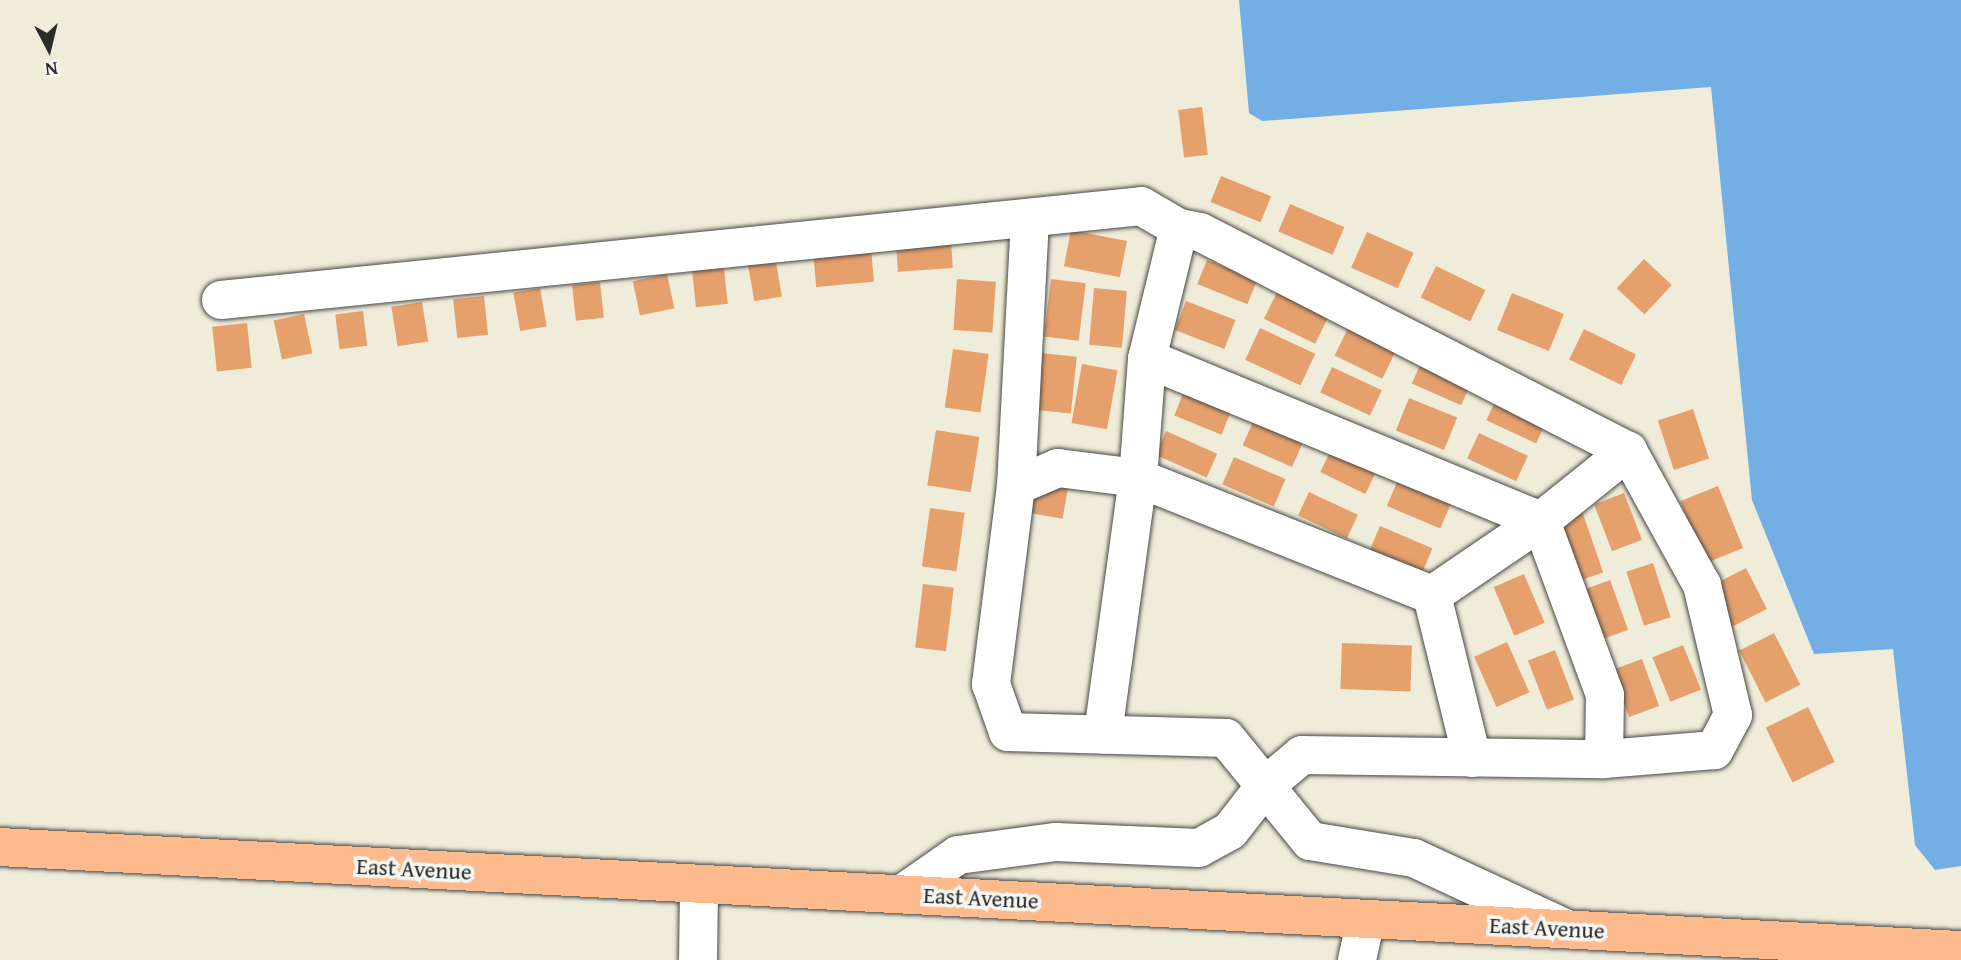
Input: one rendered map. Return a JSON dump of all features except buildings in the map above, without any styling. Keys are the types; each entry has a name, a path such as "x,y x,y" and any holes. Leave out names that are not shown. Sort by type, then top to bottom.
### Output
{"main road":[{"name":"East Avenue","path":"0,847 1961,950"}],"street":[{"path":"221,300 1141,206 1179,228 1200,232 1628,451 1702,585 1733,715 1714,750 1604,759 1302,755 1265,786 1230,831 1199,848 1056,842 958,855 902,894"},
{"path":"1030,218 1016,486 990,684 1008,732 1226,738 1310,841 1414,858 1567,929"},
{"path":"1103,735 1138,478 1147,359 1179,228"},
{"path":"1147,359 1541,521 1605,695 1604,759"},
{"path":"1432,595 1541,521 1628,451"},
{"path":"1016,486 1058,468 1138,478 1432,595"},
{"path":"1432,595 1472,758"},
{"path":"698,960 699,884"},
{"path":"1357,960 1366,919"}],"water":[{"path":"1239,0 1961,0 1961,866 1935,870 1915,845 1893,649 1814,654 1752,500 1711,87 1262,121 1249,113"}]}
